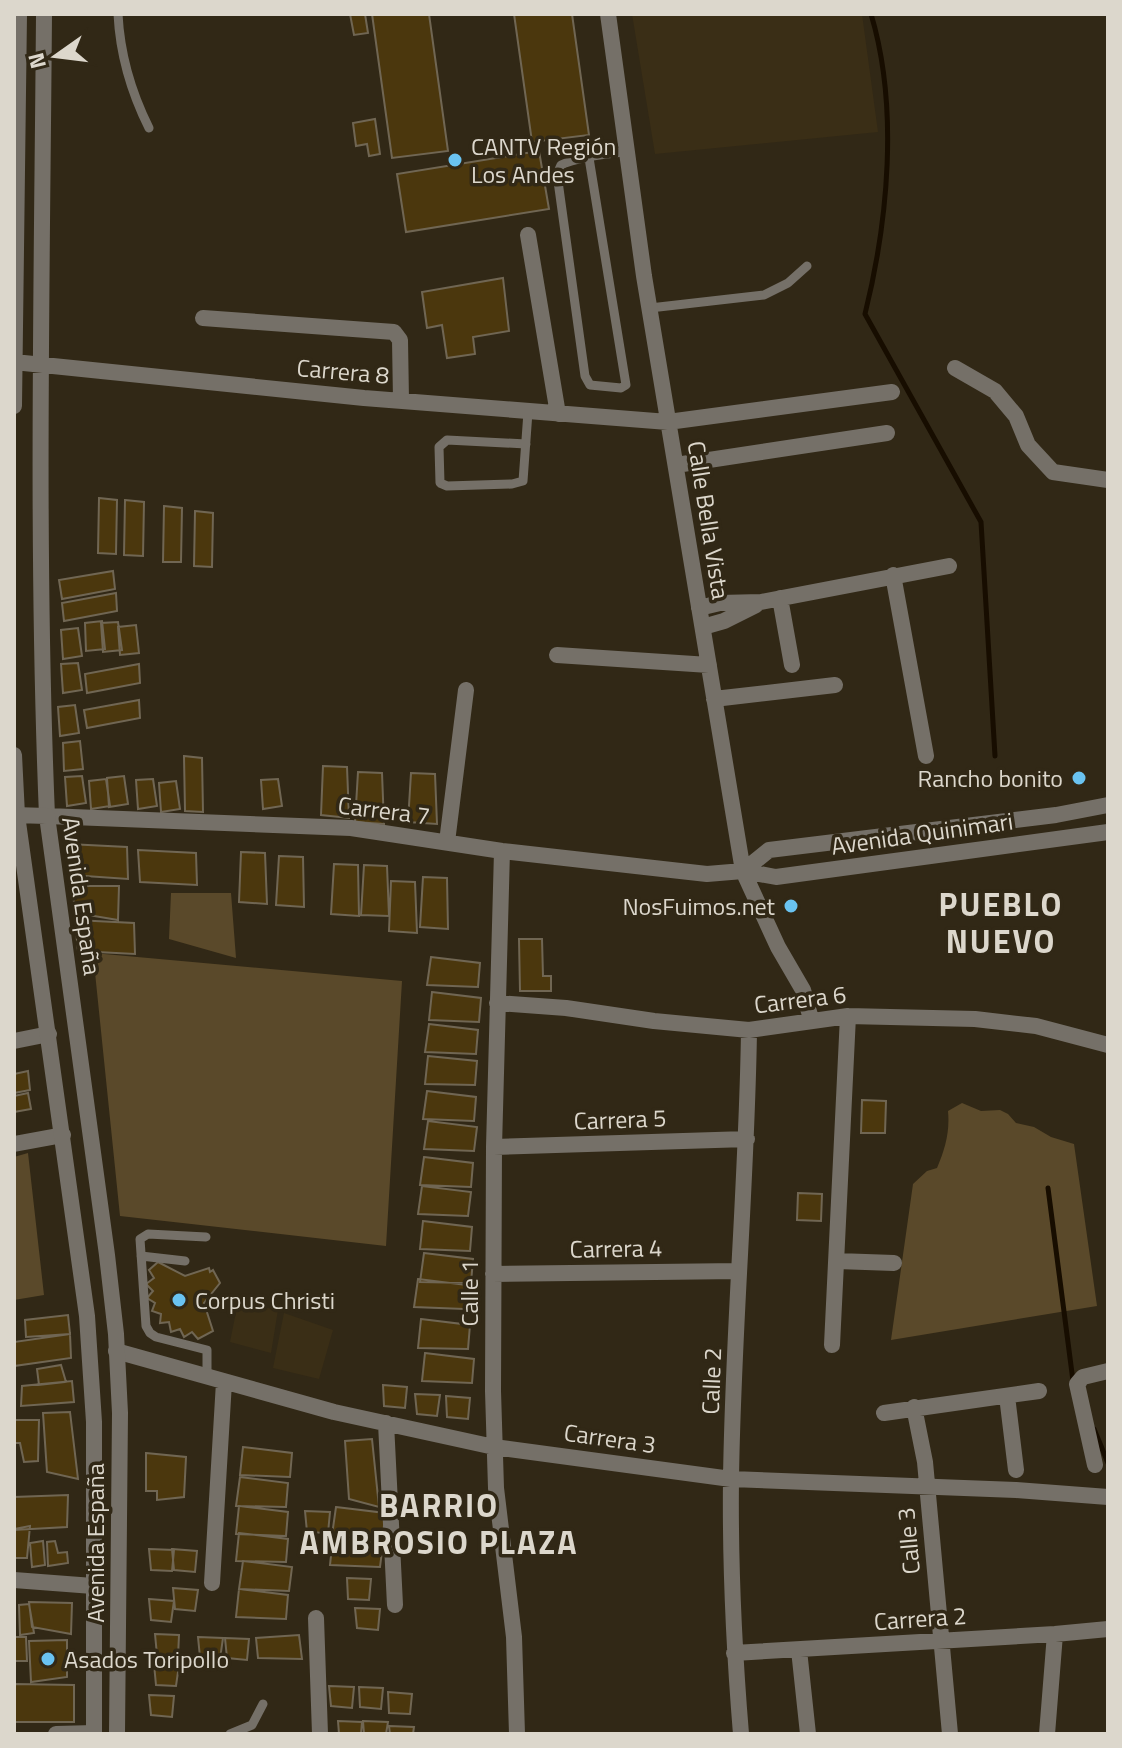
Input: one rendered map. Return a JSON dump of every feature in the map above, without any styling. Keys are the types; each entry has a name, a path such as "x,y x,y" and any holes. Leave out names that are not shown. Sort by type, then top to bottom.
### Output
{"street":[{"path":"14,406 19,14"},
{"name":"Avenida España","path":"44,14 41,367 43,704 47,816 107,1255 116,1351 120,1413 117,1734"},
{"name":"Calle Bella Vista","path":"608,14 650,308 743,871 778,947 803,990 811,1019"},
{"path":"528,235 558,414"},
{"path":"203,318 394,332 400,340 401,400"},
{"name":"Carrera 8","path":"14,362 364,405 401,400 668,422 892,392"},
{"path":"955,368 995,391 1016,416 1028,445 1053,472 1108,480"},
{"path":"676,465 887,433"},
{"path":"699,608 720,603 761,602 949,566"},
{"path":"893,575 926,756"},
{"path":"780,598 792,665"},
{"path":"703,627 724,621 761,602"},
{"path":"557,655 709,665"},
{"path":"714,699 835,685"},
{"path":"447,842 466,690"},
{"name":"Avenida España","path":"14,755 15,815 49,1034 87,1316 94,1422 94,1734"},
{"path":"743,871 769,850 1056,815 1108,805"},
{"name":"Carrera 7","path":"15,815 351,828 502,851 707,874 743,871"},
{"name":"Avenida Quinimari","path":"743,871 776,877 1108,832"},
{"name":"Calle 1","path":"502,851 494,1147 494,1447 514,1637 517,1734"},
{"name":"Carrera 6","path":"497,1003 749,1030 848,1016 975,1019 1036,1026 1108,1045"},
{"path":"832,1345 848,1016"},
{"name":"Calle 2","path":"741,1734 734,1653 731,1479 749,1030"},
{"path":"14,1041 49,1034"},
{"path":"14,1144 63,1135"},
{"name":"Carrera 5","path":"494,1147 747,1139"},
{"path":"837,1261 894,1263"},
{"name":"Carrera 4","path":"493,1274 739,1271"},
{"name":"Carrera 3","path":"116,1351 224,1382 494,1447 731,1479 1016,1490 1108,1497"},
{"path":"1095,1465 1077,1384 1083,1377 1108,1371"},
{"path":"212,1583 224,1382"},
{"path":"884,1413 1039,1391"},
{"path":"1007,1396 1016,1470"},
{"name":"Calle 3","path":"914,1407 927,1487 950,1734"},
{"path":"386,1423 395,1605"},
{"path":"14,1580 93,1586"},
{"path":"316,1618 320,1734"},
{"name":"Carrera 2","path":"734,1653 1108,1629"},
{"path":"1047,1734 1055,1634"},
{"path":"799,1650 808,1734"},
{"path":"56,1734 94,1734"}],"lane":[{"path":"118,14 119,38 135,101 149,128"},
{"path":"589,158 626,385 621,388 590,385 585,376 557,174 561,165 589,158 628,151"},
{"path":"650,308 764,295 788,283 807,266"},
{"path":"526,444 442,442 439,447 440,483 447,486 523,481 526,444 528,412"},
{"path":"206,1237 148,1234 140,1239 146,1326 156,1337 203,1347 208,1354 207,1377"},
{"path":"141,1256 185,1261"},
{"path":"230,1734 252,1725 263,1704"}],"shaded area":[{"path":"632,14 862,14 878,132 655,154"},
{"path":"171,893 231,893 236,958 169,939"},
{"path":"93,953 402,981 386,1246 120,1216"},
{"path":"962,1103 981,1111 1000,1110 1016,1123 1074,1144 1097,1306 891,1340 913,1184 927,1171 937,1168 946,1140 948,1111"},
{"path":"28,1153 44,1295 14,1300 14,1157"},
{"path":"238,1302 278,1310 271,1353 230,1342"},
{"path":"284,1313 333,1330 319,1379 273,1368"}],"building":[{"path":"350,14 365,14 368,33 354,35"},
{"path":"372,14 429,14 448,151 392,158"},
{"path":"514,14 572,14 589,135 532,142"},
{"path":"375,119 380,154 369,156 367,144 356,146 353,123"},
{"path":"539,151 549,209 406,232 397,174"},
{"path":"503,278 509,331 473,337 475,354 447,358 442,325 427,328 422,292"},
{"path":"99,498 117,500 116,554 98,553"},
{"path":"125,500 144,502 143,556 124,555"},
{"path":"164,506 182,508 181,562 163,562"},
{"path":"195,511 213,513 212,567 194,566"},
{"path":"113,571 115,589 62,599 59,580"},
{"path":"116,593 117,611 64,621 62,603"},
{"path":"102,621 105,649 86,651 85,623"},
{"path":"118,622 122,650 103,652 101,623"},
{"path":"136,625 139,653 120,655 118,627"},
{"path":"78,628 82,656 63,659 61,630"},
{"path":"78,663 82,690 63,693 61,664"},
{"path":"139,664 140,683 87,693 85,674"},
{"path":"139,700 140,718 87,728 84,710"},
{"path":"75,705 79,733 60,736 58,707"},
{"path":"80,741 83,769 64,771 63,743"},
{"path":"184,756 202,758 203,812 185,811"},
{"path":"323,766 347,767 349,818 321,815"},
{"path":"358,772 382,773 384,824 355,822"},
{"path":"411,773 435,774 437,824 408,822"},
{"path":"82,776 86,803 67,806 65,777"},
{"path":"124,776 128,804 109,807 107,778"},
{"path":"106,779 110,806 91,809 89,781"},
{"path":"153,779 157,806 138,809 136,780"},
{"path":"278,779 282,806 263,809 261,780"},
{"path":"176,781 180,809 161,812 159,783"},
{"path":"68,844 127,847 128,879 71,875"},
{"path":"138,850 196,853 197,885 140,882"},
{"path":"241,852 265,853 267,904 239,902"},
{"path":"279,856 303,857 304,907 276,905"},
{"path":"334,864 358,865 359,916 331,914"},
{"path":"364,865 387,866 389,916 361,915"},
{"path":"423,877 447,878 448,929 420,927"},
{"path":"391,881 415,882 417,933 389,931"},
{"path":"71,886 119,886 118,920 76,913"},
{"path":"75,920 134,923 135,954 78,951"},
{"path":"519,939 542,939 543,976 551,976 551,991 520,991"},
{"path":"431,957 480,963 478,987 427,985"},
{"path":"432,992 481,998 479,1022 429,1020"},
{"path":"429,1024 478,1030 476,1054 425,1052"},
{"path":"428,1056 477,1061 475,1085 425,1084"},
{"path":"28,1071 30,1090 14,1093 14,1074"},
{"path":"427,1091 476,1097 474,1121 423,1119"},
{"path":"28,1093 31,1109 14,1112 14,1096"},
{"path":"862,1100 886,1101 885,1133 861,1133"},
{"path":"428,1121 477,1127 474,1151 424,1149"},
{"path":"424,1157 473,1163 471,1187 420,1185"},
{"path":"422,1186 471,1192 468,1216 418,1214"},
{"path":"798,1193 822,1194 821,1221 797,1220"},
{"path":"423,1221 472,1227 470,1251 420,1249"},
{"path":"424,1253 473,1259 471,1283 420,1282"},
{"name":"Corpus Christi","path":"158,1262 185,1276 209,1268 210,1272 213,1270 220,1283 204,1303 213,1331 198,1339 192,1332 184,1337 180,1329 171,1332 169,1322 160,1323 161,1314 152,1311 155,1303 147,1298 153,1291 146,1284 154,1278 149,1270"},
{"path":"418,1279 467,1285 464,1309 414,1307"},
{"path":"68,1315 70,1334 26,1337 25,1320"},
{"path":"421,1319 470,1325 468,1349 418,1348"},
{"path":"70,1334 71,1358 14,1366 14,1342"},
{"path":"425,1353 474,1359 472,1383 422,1381"},
{"path":"61,1365 66,1382 39,1385 37,1369"},
{"path":"72,1381 74,1402 21,1406 22,1386"},
{"path":"383,1385 407,1387 405,1408 384,1406"},
{"path":"415,1394 440,1395 437,1416 417,1414"},
{"path":"446,1396 470,1398 468,1419 447,1417"},
{"path":"70,1412 78,1479 47,1472 43,1413"},
{"path":"14,1420 39,1420 38,1461 24,1462 20,1443 14,1443"},
{"path":"372,1439 379,1507 349,1499 345,1441"},
{"path":"243,1447 292,1453 290,1477 240,1475"},
{"path":"146,1453 186,1457 184,1497 157,1500 157,1491 146,1491"},
{"path":"240,1477 288,1483 286,1507 236,1506"},
{"path":"68,1495 67,1527 14,1530 14,1497"},
{"path":"239,1506 288,1512 286,1536 236,1534"},
{"path":"336,1507 385,1513 383,1537 332,1535"},
{"path":"305,1511 330,1512 328,1533 307,1532"},
{"path":"30,1526 27,1558 14,1558 14,1529"},
{"path":"239,1533 288,1539 286,1562 236,1561"},
{"path":"333,1537 383,1543 380,1567 330,1565"},
{"path":"43,1541 45,1565 32,1567 30,1543"},
{"path":"55,1541 58,1553 67,1552 68,1563 48,1566 47,1542"},
{"path":"149,1549 174,1550 172,1571 151,1570"},
{"path":"172,1549 197,1551 195,1572 174,1570"},
{"path":"243,1561 292,1567 289,1591 239,1589"},
{"path":"347,1578 371,1579 369,1600 348,1599"},
{"path":"173,1588 198,1590 195,1611 175,1609"},
{"path":"239,1589 288,1595 286,1619 236,1617"},
{"path":"149,1599 174,1601 171,1622 151,1620"},
{"path":"29,1602 72,1603 71,1634 32,1627"},
{"path":"29,1604 34,1633 20,1635 19,1605"},
{"path":"355,1608 380,1609 378,1630 357,1628"},
{"path":"155,1634 179,1635 178,1657 157,1655"},
{"path":"299,1635 302,1659 258,1658 256,1638"},
{"path":"14,1637 26,1637 27,1661 14,1661"},
{"path":"198,1637 223,1638 220,1659 200,1657"},
{"path":"225,1638 249,1639 247,1660 227,1658"},
{"name":"Asados Toripollo","path":"67,1640 67,1677 31,1682 29,1641"},
{"path":"154,1664 179,1665 176,1686 156,1685"},
{"path":"14,1684 74,1685 74,1722 14,1722"},
{"path":"329,1686 354,1687 352,1708 331,1706"},
{"path":"359,1687 383,1688 381,1709 360,1707"},
{"path":"388,1692 412,1694 410,1714 389,1713"},
{"path":"149,1695 174,1696 172,1717 151,1715"},
{"path":"338,1721 362,1722 361,1734 339,1734"},
{"path":"363,1721 388,1722 386,1734 364,1734"},
{"path":"389,1726 414,1727 413,1734 390,1734"}],"waterway":[{"path":"871,14 885,87 887,164 880,241 865,314 981,522 995,756"},
{"path":"1048,1188 1073,1381"},
{"path":"1094,1429 1108,1463"}],"place":[{"name":"CANTV Región Los Andes","path":"455,160"},
{"name":"Rancho bonito","path":"1079,778"},
{"name":"NosFuimos.net","path":"791,906"},
{"name":"Corpus Christi","path":"179,1300"},
{"name":"Asados Toripollo","path":"48,1659"}],"district":[{"name":"PUEBLO NUEVO","path":"1001,922"},
{"name":"BARRIO AMBROSIO PLAZA","path":"439,1524"}]}
